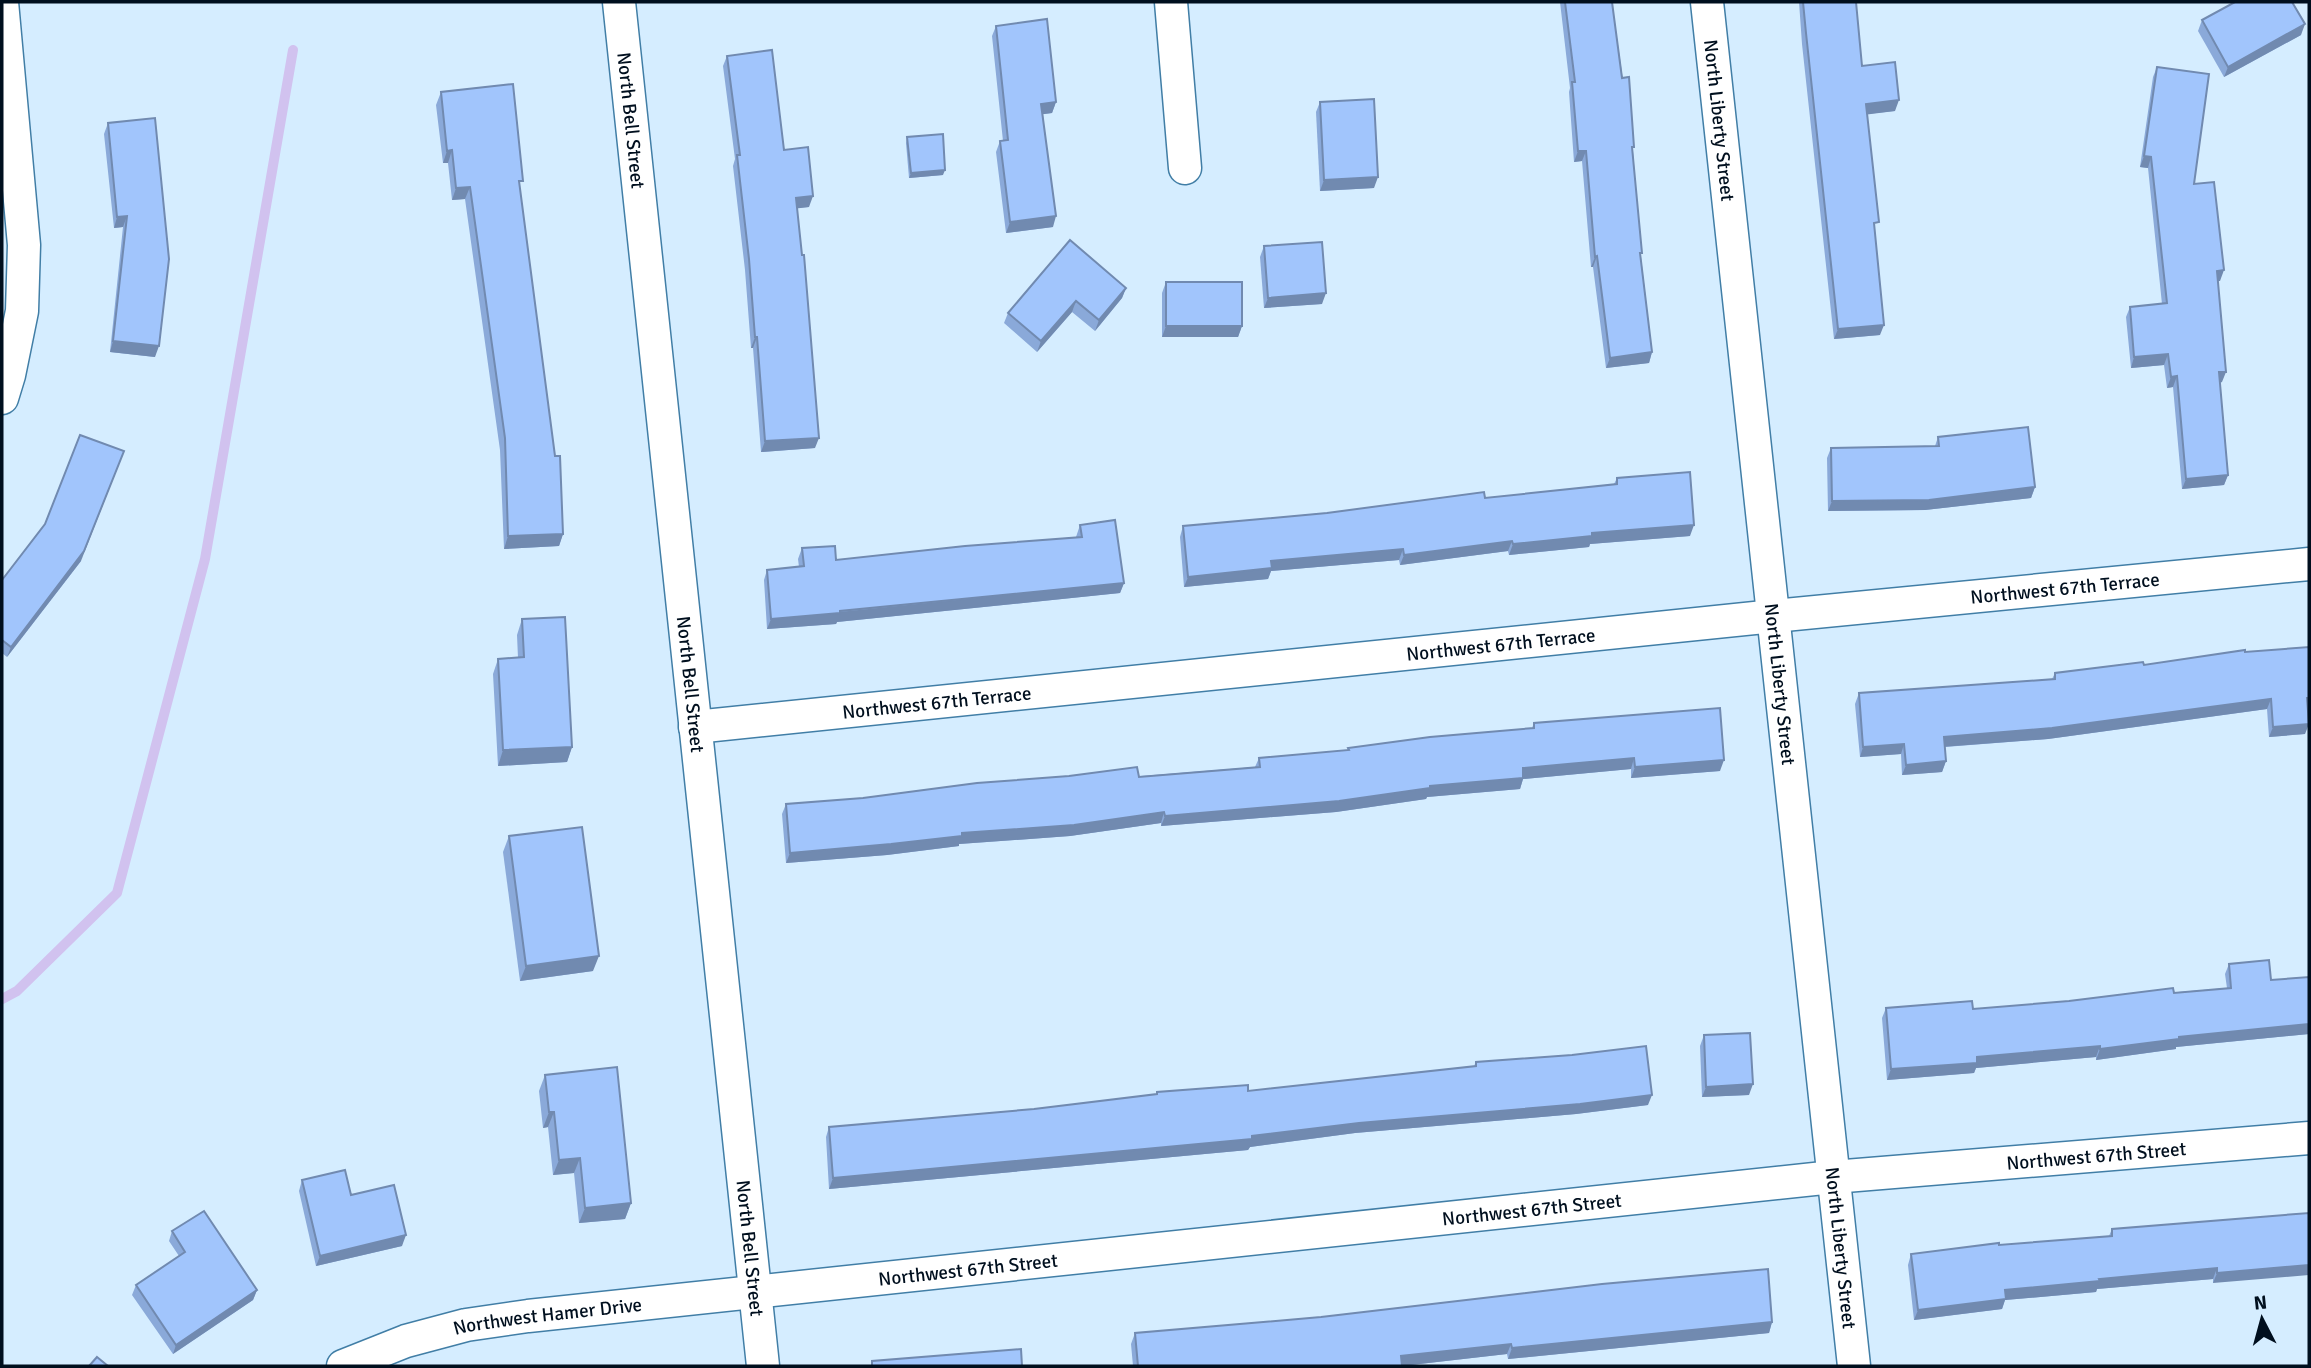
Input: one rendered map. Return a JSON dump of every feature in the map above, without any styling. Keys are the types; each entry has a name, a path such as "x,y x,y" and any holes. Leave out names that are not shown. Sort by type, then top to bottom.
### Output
{"street":[{"path":"2,2 24,245 22,311 2,398"},
{"name":"North Bell Street","path":"618,2 763,1366"},
{"path":"1171,2 1185,169"},
{"name":"North Liberty Street","path":"1707,2 1854,1366"},
{"name":"Northwest 67th Terrace","path":"695,727 2309,564"},
{"name":"Northwest 67th Street","path":"756,1291 1833,1177 2309,1138"},
{"name":"Northwest Hamer Drive","path":"343,1366 406,1340 466,1325 756,1291"}],"building":[{"path":"1565,2 1612,2 1622,78 1629,77 1640,253 1652,352 1610,358 1597,256 1595,257 1586,151 1578,151 1572,82 1575,82"},
{"path":"1803,2 1856,2 1862,66 1895,62 1899,100 1866,104 1879,222 1874,223 1884,325 1838,329"},
{"path":"2235,2 2292,2 2305,24 2228,67 2202,20"},
{"path":"1047,19 1056,102 1041,104 1056,216 1010,222 1000,141 1008,140 996,26"},
{"path":"772,50 784,150 808,147 813,196 796,198 804,255 819,438 765,441 757,337 737,155 740,155 727,56"},
{"path":"2157,67 2209,74 2194,184 2214,182 2224,270 2217,271 2226,372 2219,372 2228,475 2186,479 2177,376 2171,377 2168,354 2134,357 2130,307 2167,303 2151,157 2144,156"},
{"path":"513,84 523,181 519,181 555,456 560,456 563,534 508,536 505,438 470,187 456,188 452,150 447,151 441,92"},
{"path":"1374,99 1378,177 1324,180 1320,102"},
{"path":"155,118 169,259 159,346 113,341 127,216 117,217 108,123"},
{"path":"943,134 945,170 911,173 907,137"},
{"path":"1070,240 1126,288 1099,320 1076,301 1041,341 1008,313"},
{"path":"1322,242 1326,293 1268,298 1264,246"},
{"path":"1166,282 1242,282 1242,326 1166,326"},
{"path":"2028,427 2035,487 1929,500 1832,501 1831,448 1939,446 1938,437"},
{"path":"80,435 124,451 84,551 11,647 2,640 2,580 45,524"},
{"path":"1690,472 1694,525 1592,533 1592,536 1513,544 1512,541 1404,555 1403,549 1271,561 1272,568 1188,577 1183,526 1327,513 1484,492 1485,498 1617,484 1617,478"},
{"path":"1115,520 1124,583 771,619 767,570 804,566 802,548 835,546 836,560 1082,537 1080,525"},
{"path":"565,617 572,747 503,750 498,659 524,657 522,619"},
{"path":"2309,647 2309,724 2273,727 2271,699 2052,728 1944,737 1946,761 1906,765 1904,744 1863,747 1859,693 2055,679 2055,673 2143,662 2144,665 2245,650"},
{"path":"1720,708 1724,760 1635,767 1634,758 1523,768 1523,778 1430,786 1339,801 1165,816 1164,812 1074,825 962,833 962,836 790,853 786,804 863,798 1137,767 1139,777 1260,767 1259,758 1349,750 1348,748 1430,737 1534,728 1534,723"},
{"path":"582,827 599,956 526,966 509,836"},
{"path":"2269,960 2271,980 2309,977 2309,1024 2179,1037 2100,1049 2100,1046 1977,1057 1977,1063 1891,1069 1886,1008 1972,1001 1973,1009 2173,988 2174,993 2231,988 2229,964"},
{"path":"1750,1033 1753,1084 1706,1087 1704,1035"},
{"path":"1646,1046 1652,1095 1580,1104 1359,1123 1252,1136 1252,1139 833,1178 829,1127 1034,1109 1157,1092 1248,1085 1248,1091 1476,1066 1476,1062"},
{"path":"617,1067 631,1203 585,1208 580,1158 559,1160 554,1112 549,1112 545,1075"},
{"path":"345,1170 351,1195 394,1185 406,1235 320,1256 302,1180"},
{"path":"204,1211 257,1290 176,1345 136,1285 185,1252 172,1231"},
{"path":"2309,1213 2309,1265 2217,1273 2217,1268 2099,1279 2100,1281 2005,1290 2006,1299 1918,1310 1911,1254 1999,1243 2112,1236 2112,1229"},
{"path":"1768,1269 1772,1322 1512,1348 1511,1344 1401,1356 1402,1366 1138,1366 1135,1333 1321,1317 1602,1284"},
{"path":"1021,1349 1022,1366 872,1366 872,1361"},
{"path":"97,1357 108,1366 89,1366"}],"waterway":[{"path":"2,999 17,991 117,893 205,559 293,50"}]}
